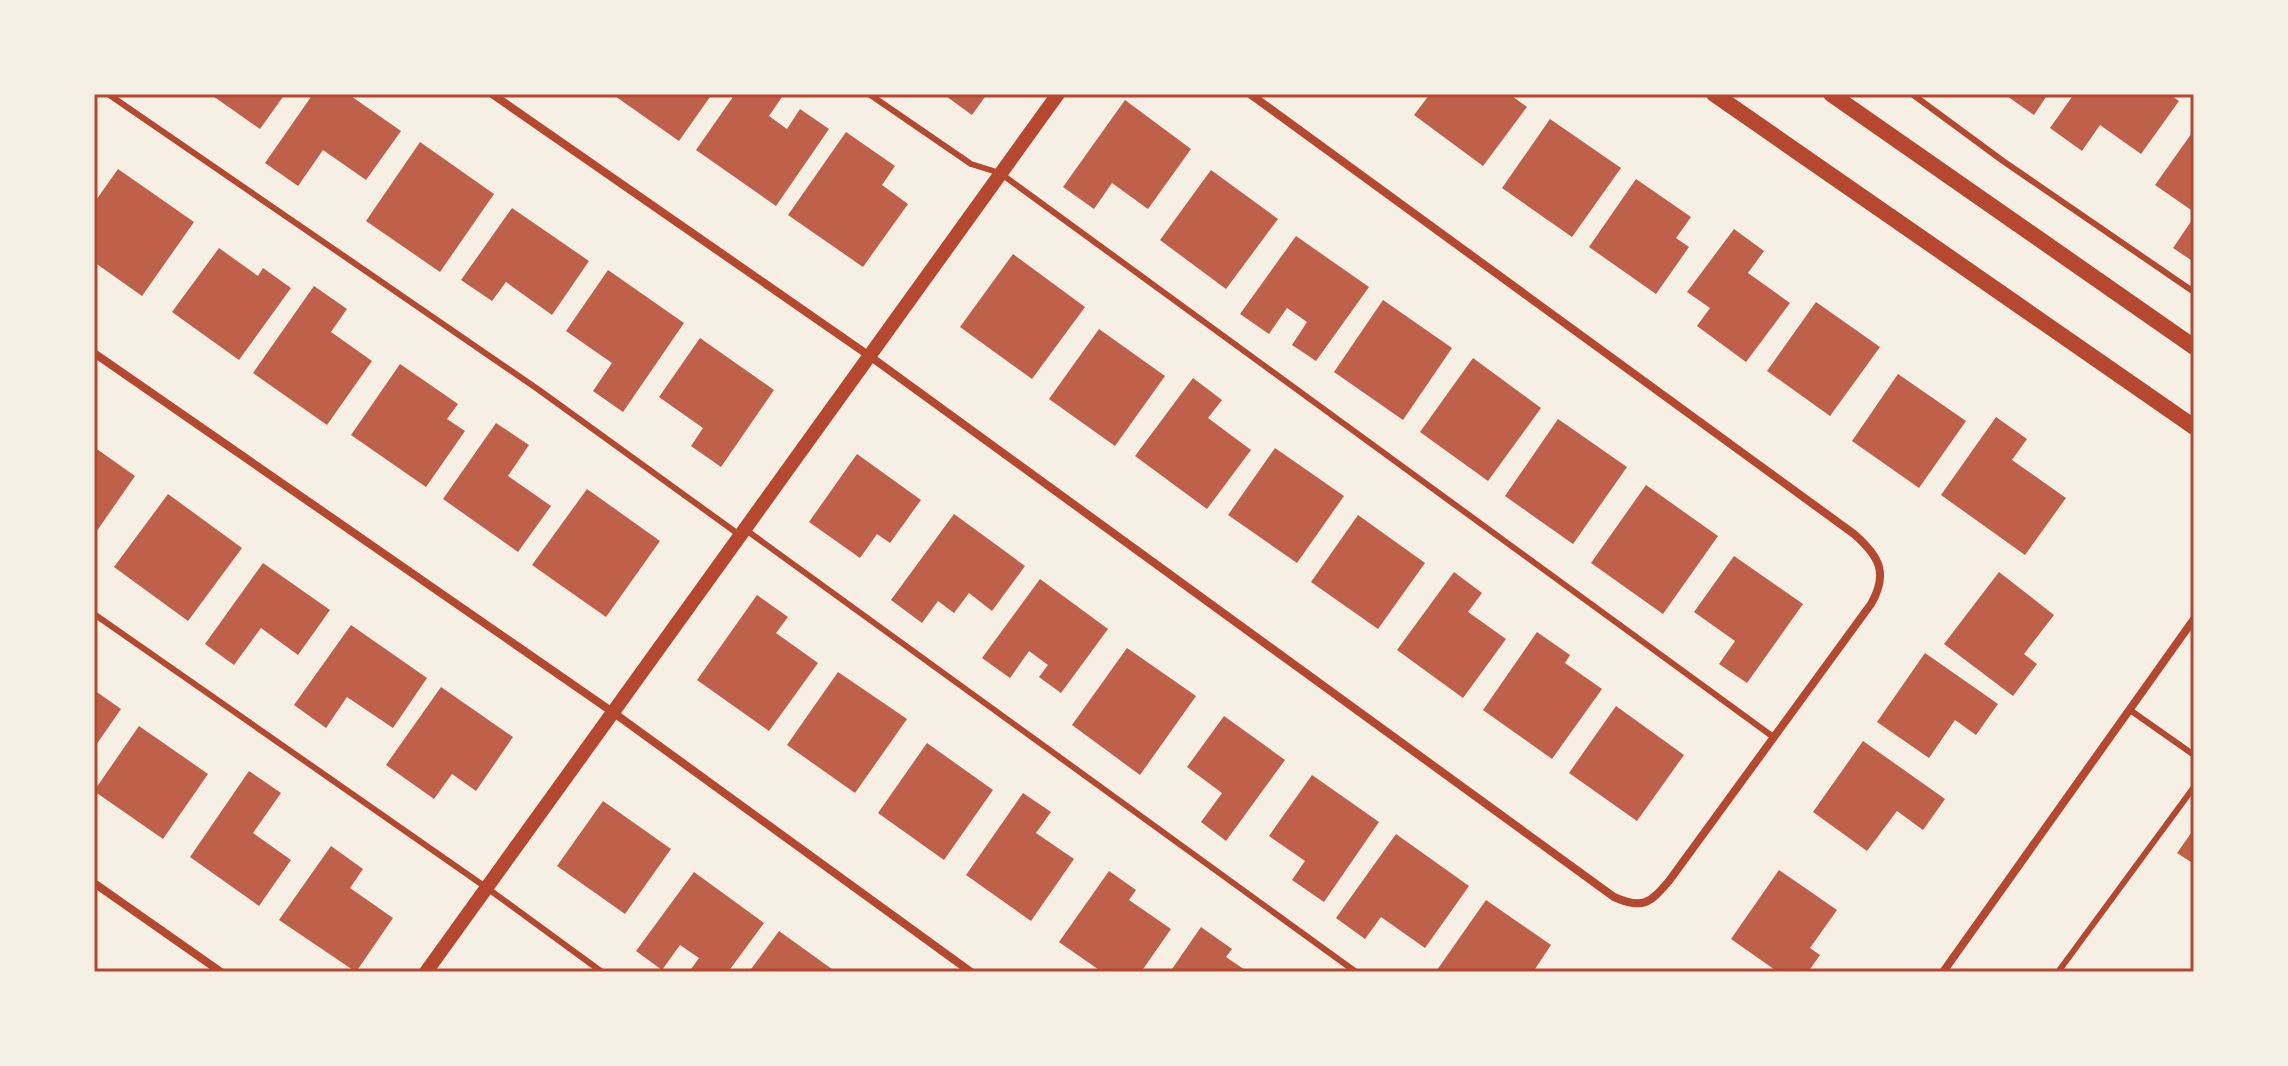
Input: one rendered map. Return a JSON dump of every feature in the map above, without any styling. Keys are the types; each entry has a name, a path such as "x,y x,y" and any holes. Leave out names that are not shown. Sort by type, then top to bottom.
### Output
{"main road":[{"path":"1714,94 2194,427"},
{"path":"1831,94 2194,347"}],"street":[{"path":"492,94 871,357 1614,897 1629,904 1642,905 1656,896 1669,881 1871,604 1880,589 1881,569 1871,549 1854,534 1250,94"},
{"path":"426,972 1058,94"},
{"path":"94,353 614,713 971,972"},
{"path":"1943,972 2194,619"},
{"path":"94,883 221,972"}],"lane":[{"path":"108,94 744,533 1356,972"},
{"path":"869,94 971,164 1000,173 1772,736"},
{"path":"1912,94 2003,161 2194,292"},
{"path":"94,614 487,888 602,972"},
{"path":"2130,710 2194,755"},
{"path":"2058,972 2194,787"}],"building":[{"path":"210,94 285,94 260,129"},
{"path":"313,94 348,94 401,131 366,180 323,150 298,186 265,163"},
{"path":"612,94 712,94 679,141"},
{"path":"735,94 784,94 769,116 787,129 800,109 829,129 776,206 696,150"},
{"path":"943,94 987,94 972,115"},
{"path":"1430,94 1509,94 1527,107 1483,166 1414,115"},
{"path":"2004,94 2048,94 2034,115"},
{"path":"2074,94 2169,94 2179,101 2141,154 2100,125 2082,151 2050,128"},
{"path":"1125,100 1191,149 1148,209 1112,183 1094,209 1063,187"},
{"path":"1550,119 1621,168 1572,237 1502,188"},
{"path":"2194,130 2194,212 2155,185"},
{"path":"846,132 895,166 882,185 908,204 863,267 788,215"},
{"path":"420,142 494,194 440,272 366,221"},
{"path":"118,169 194,222 142,296 94,262 94,203"},
{"path":"1211,170 1278,219 1226,289 1160,240"},
{"path":"1636,179 1691,217 1676,238 1689,247 1656,294 1589,247"},
{"path":"512,208 589,261 552,315 506,282 492,301 461,280"},
{"path":"2194,217 2194,262 2173,248"},
{"path":"1734,229 1764,251 1748,273 1790,303 1746,362 1697,326 1710,308 1687,292"},
{"path":"1296,236 1369,287 1316,361 1292,345 1307,322 1287,308 1269,334 1240,314"},
{"path":"219,248 258,276 263,268 291,288 239,360 172,312"},
{"path":"1013,254 1085,307 1032,379 960,327"},
{"path":"608,270 684,323 623,412 593,391 612,363 566,331"},
{"path":"314,286 347,309 331,332 372,361 327,425 253,373"},
{"path":"1383,300 1452,348 1403,420 1334,372"},
{"path":"1816,302 1880,347 1830,416 1767,371"},
{"path":"1099,329 1165,376 1115,446 1049,399"},
{"path":"700,338 774,390 721,467 691,446 703,428 659,397"},
{"path":"1473,358 1541,408 1488,481 1420,432"},
{"path":"400,364 458,404 447,419 465,431 426,487 351,435"},
{"path":"1898,374 1966,421 1919,488 1852,441"},
{"path":"1193,378 1222,400 1208,418 1251,450 1207,509 1135,456"},
{"path":"1996,417 2027,439 2012,460 2066,498 2025,555 1941,495"},
{"path":"1558,419 1627,467 1573,544 1505,496"},
{"path":"496,423 529,445 508,476 551,506 518,552 443,499"},
{"path":"94,447 135,476 94,535"},
{"path":"1275,448 1344,496 1297,563 1228,515"},
{"path":"857,454 921,500 890,543 877,534 860,558 809,522"},
{"path":"1646,485 1718,536 1663,614 1591,563"},
{"path":"587,489 660,541 606,617 532,565"},
{"path":"168,494 242,548 188,621 114,567"},
{"path":"954,514 1025,566 992,611 969,593 954,613 938,601 922,623 891,600"},
{"path":"1358,515 1425,563 1378,629 1311,582"},
{"path":"1734,556 1803,604 1747,683 1719,664 1735,641 1694,612"},
{"path":"263,563 330,610 298,655 261,628 234,665 205,644"},
{"path":"1454,572 1482,593 1468,612 1506,639 1463,698 1397,650"},
{"path":"1999,572 2054,615 2024,654 2037,664 2013,696 1944,644"},
{"path":"1040,579 1108,629 1061,693 1039,677 1048,665 1029,651 1010,678 982,658"},
{"path":"757,595 788,617 776,633 818,663 769,731 697,680"},
{"path":"351,625 427,678 393,728 347,697 326,728 294,705"},
{"path":"1537,632 1570,655 1565,663 1602,689 1552,759 1483,710"},
{"path":"1127,648 1196,696 1140,775 1072,725"},
{"path":"1925,653 1998,704 1976,735 1955,720 1929,758 1877,722"},
{"path":"838,672 907,719 855,793 787,745"},
{"path":"441,687 513,737 476,791 452,774 434,799 386,765"},
{"path":"94,690 121,709 94,748"},
{"path":"1616,706 1684,755 1637,821 1569,773"},
{"path":"1224,716 1285,760 1226,841 1201,822 1222,793 1187,767"},
{"path":"139,726 208,774 163,839 94,791"},
{"path":"1863,741 1945,799 1923,830 1897,811 1867,851 1813,812"},
{"path":"927,743 993,790 944,860 878,813"},
{"path":"249,771 281,793 253,833 291,860 259,906 190,857"},
{"path":"1312,775 1379,822 1324,902 1292,880 1305,861 1269,836"},
{"path":"1023,793 1051,812 1036,833 1074,859 1031,921 966,875"},
{"path":"603,801 671,849 625,914 557,866"},
{"path":"2194,829 2194,864 2177,853"},
{"path":"1396,834 1469,886 1425,948 1381,917 1365,939 1336,918"},
{"path":"331,846 363,869 350,888 393,918 356,972 279,920"},
{"path":"1779,870 1837,910 1810,948 1820,955 1808,972 1778,972 1731,939"},
{"path":"1109,871 1136,890 1129,900 1171,929 1141,972 1102,972 1059,942"},
{"path":"694,872 764,923 728,972 689,972 699,958 680,945 662,970 636,951"},
{"path":"1486,900 1551,945 1533,972 1437,970"},
{"path":"1201,927 1232,949 1226,957 1248,972 1170,972"},
{"path":"779,931 836,972 749,972"}]}
